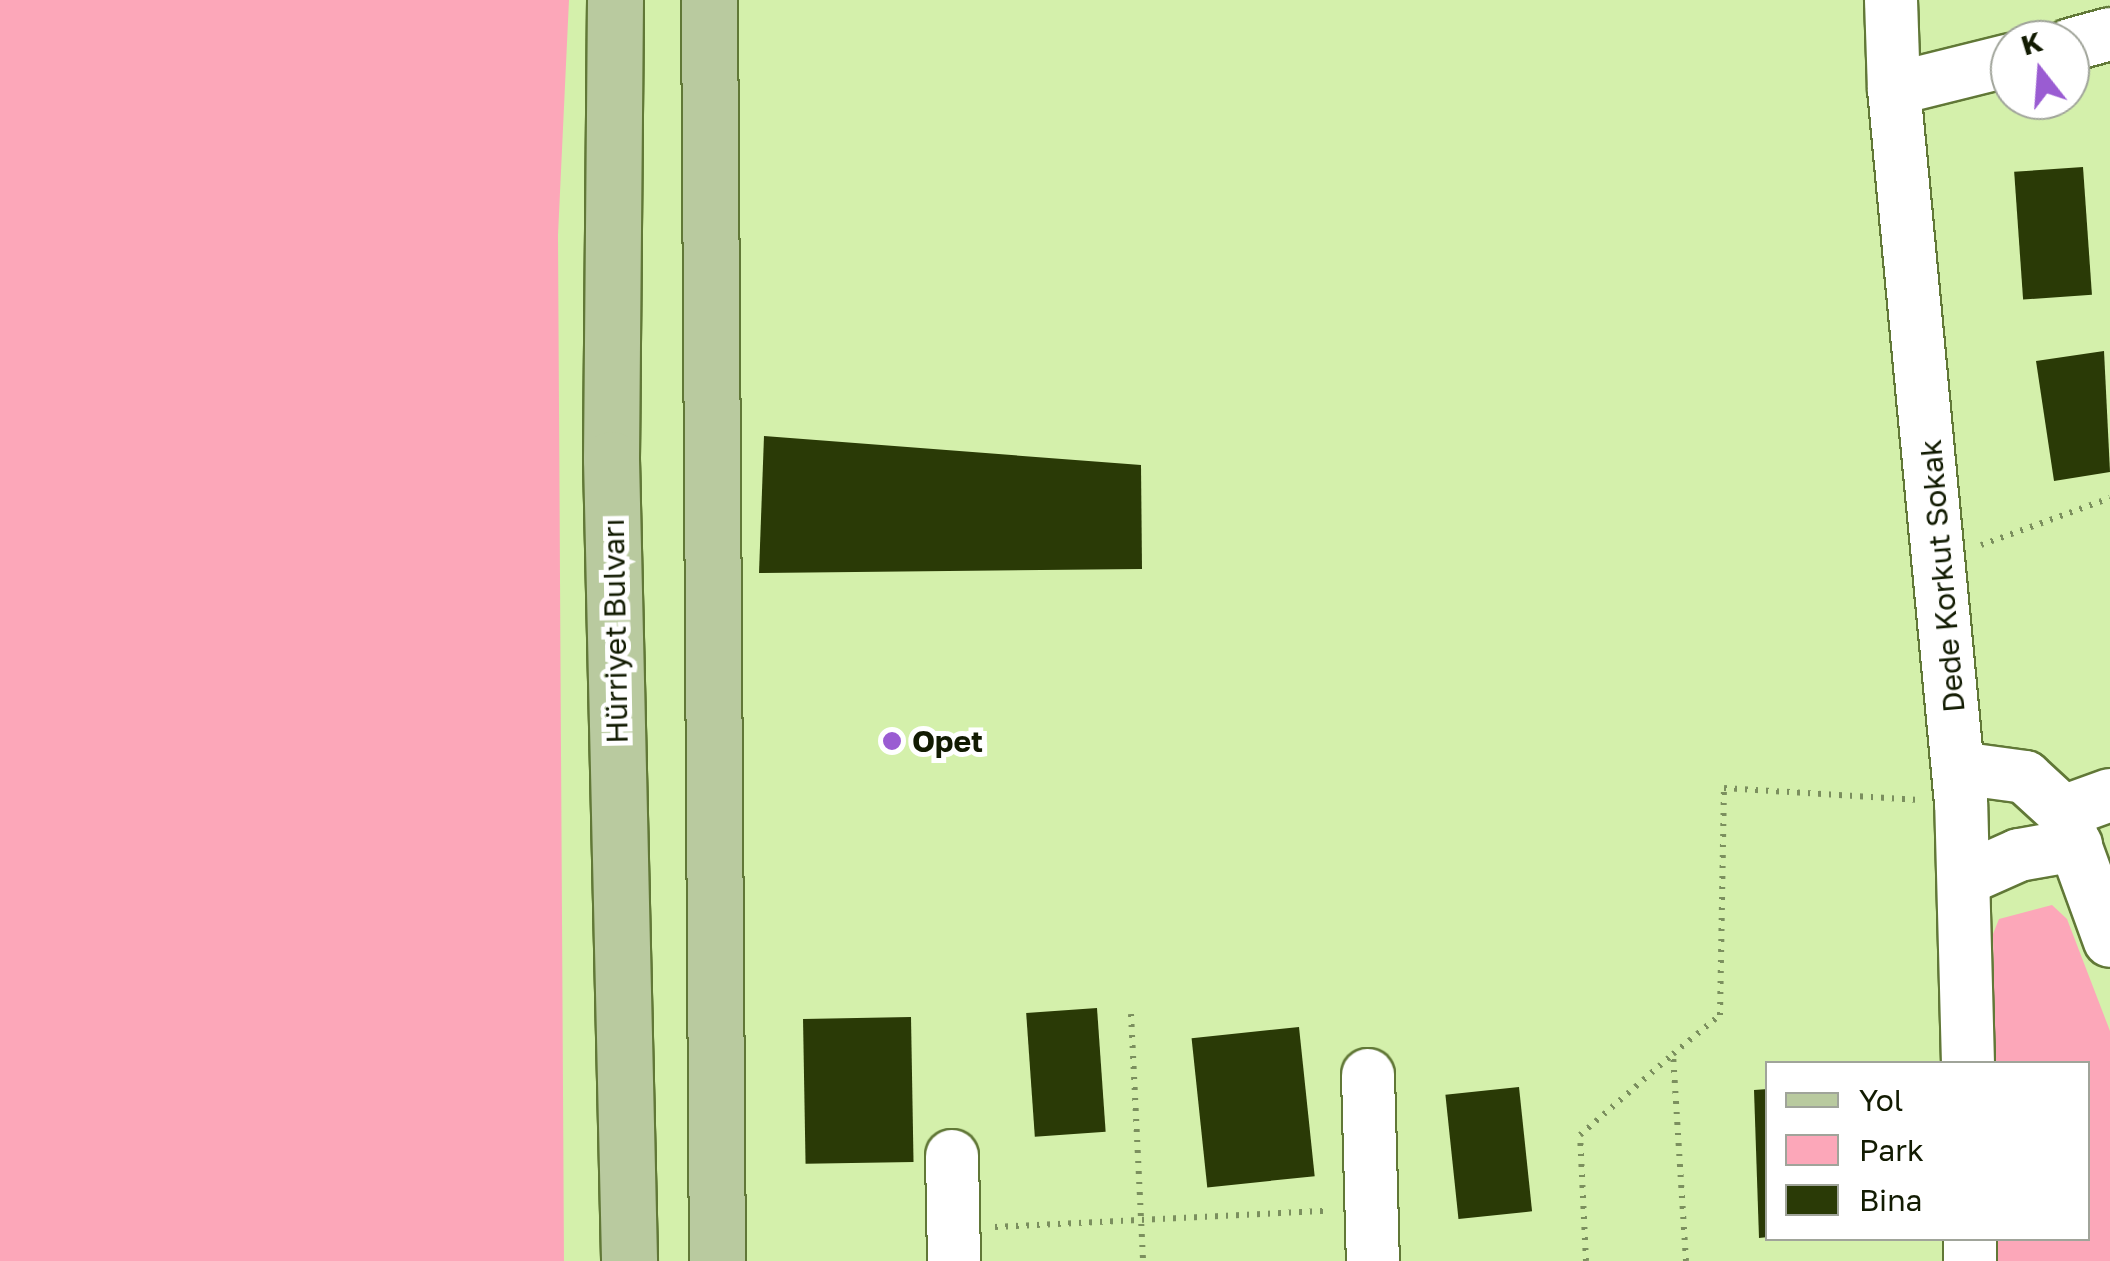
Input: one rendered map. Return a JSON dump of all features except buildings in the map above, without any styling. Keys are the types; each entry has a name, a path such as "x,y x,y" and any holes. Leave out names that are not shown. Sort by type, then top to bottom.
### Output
{"main road":[{"name":"Hürriyet Bulvarı","path":"614,0 611,459 629,1261"},
{"path":"710,0 717,1261"}],"street":[{"name":"Dede Korkut Sokak","path":"1892,0 1894,90 1942,559 1960,785 1968,1061"},
{"path":"1894,90 1990,65"},
{"path":"1960,785 2024,777 2083,817 2110,941"},
{"path":"1965,879 2019,855 2083,817"},
{"path":"1368,1074 1373,1261"},
{"path":"952,1156 954,1245"}],"path":[{"path":"1942,559 2110,498"},
{"path":"1586,1261 1580,1135 1720,1015 1724,788 1960,785"},
{"path":"1131,1014 1143,1261"},
{"path":"1673,1054 1686,1261"},
{"path":"954,1245 1141,1220 1372,1209"}],"green space":[{"path":"0,0 569,0 558,235 564,1261 0,1261"},
{"path":"2052,905 2067,919 2110,1031 2110,1261 1997,1261 1997,1241 2090,1241 2090,1061 1995,1061 1993,934 1999,919"}],"place":[{"name":"Opet","path":"892,741"}]}
